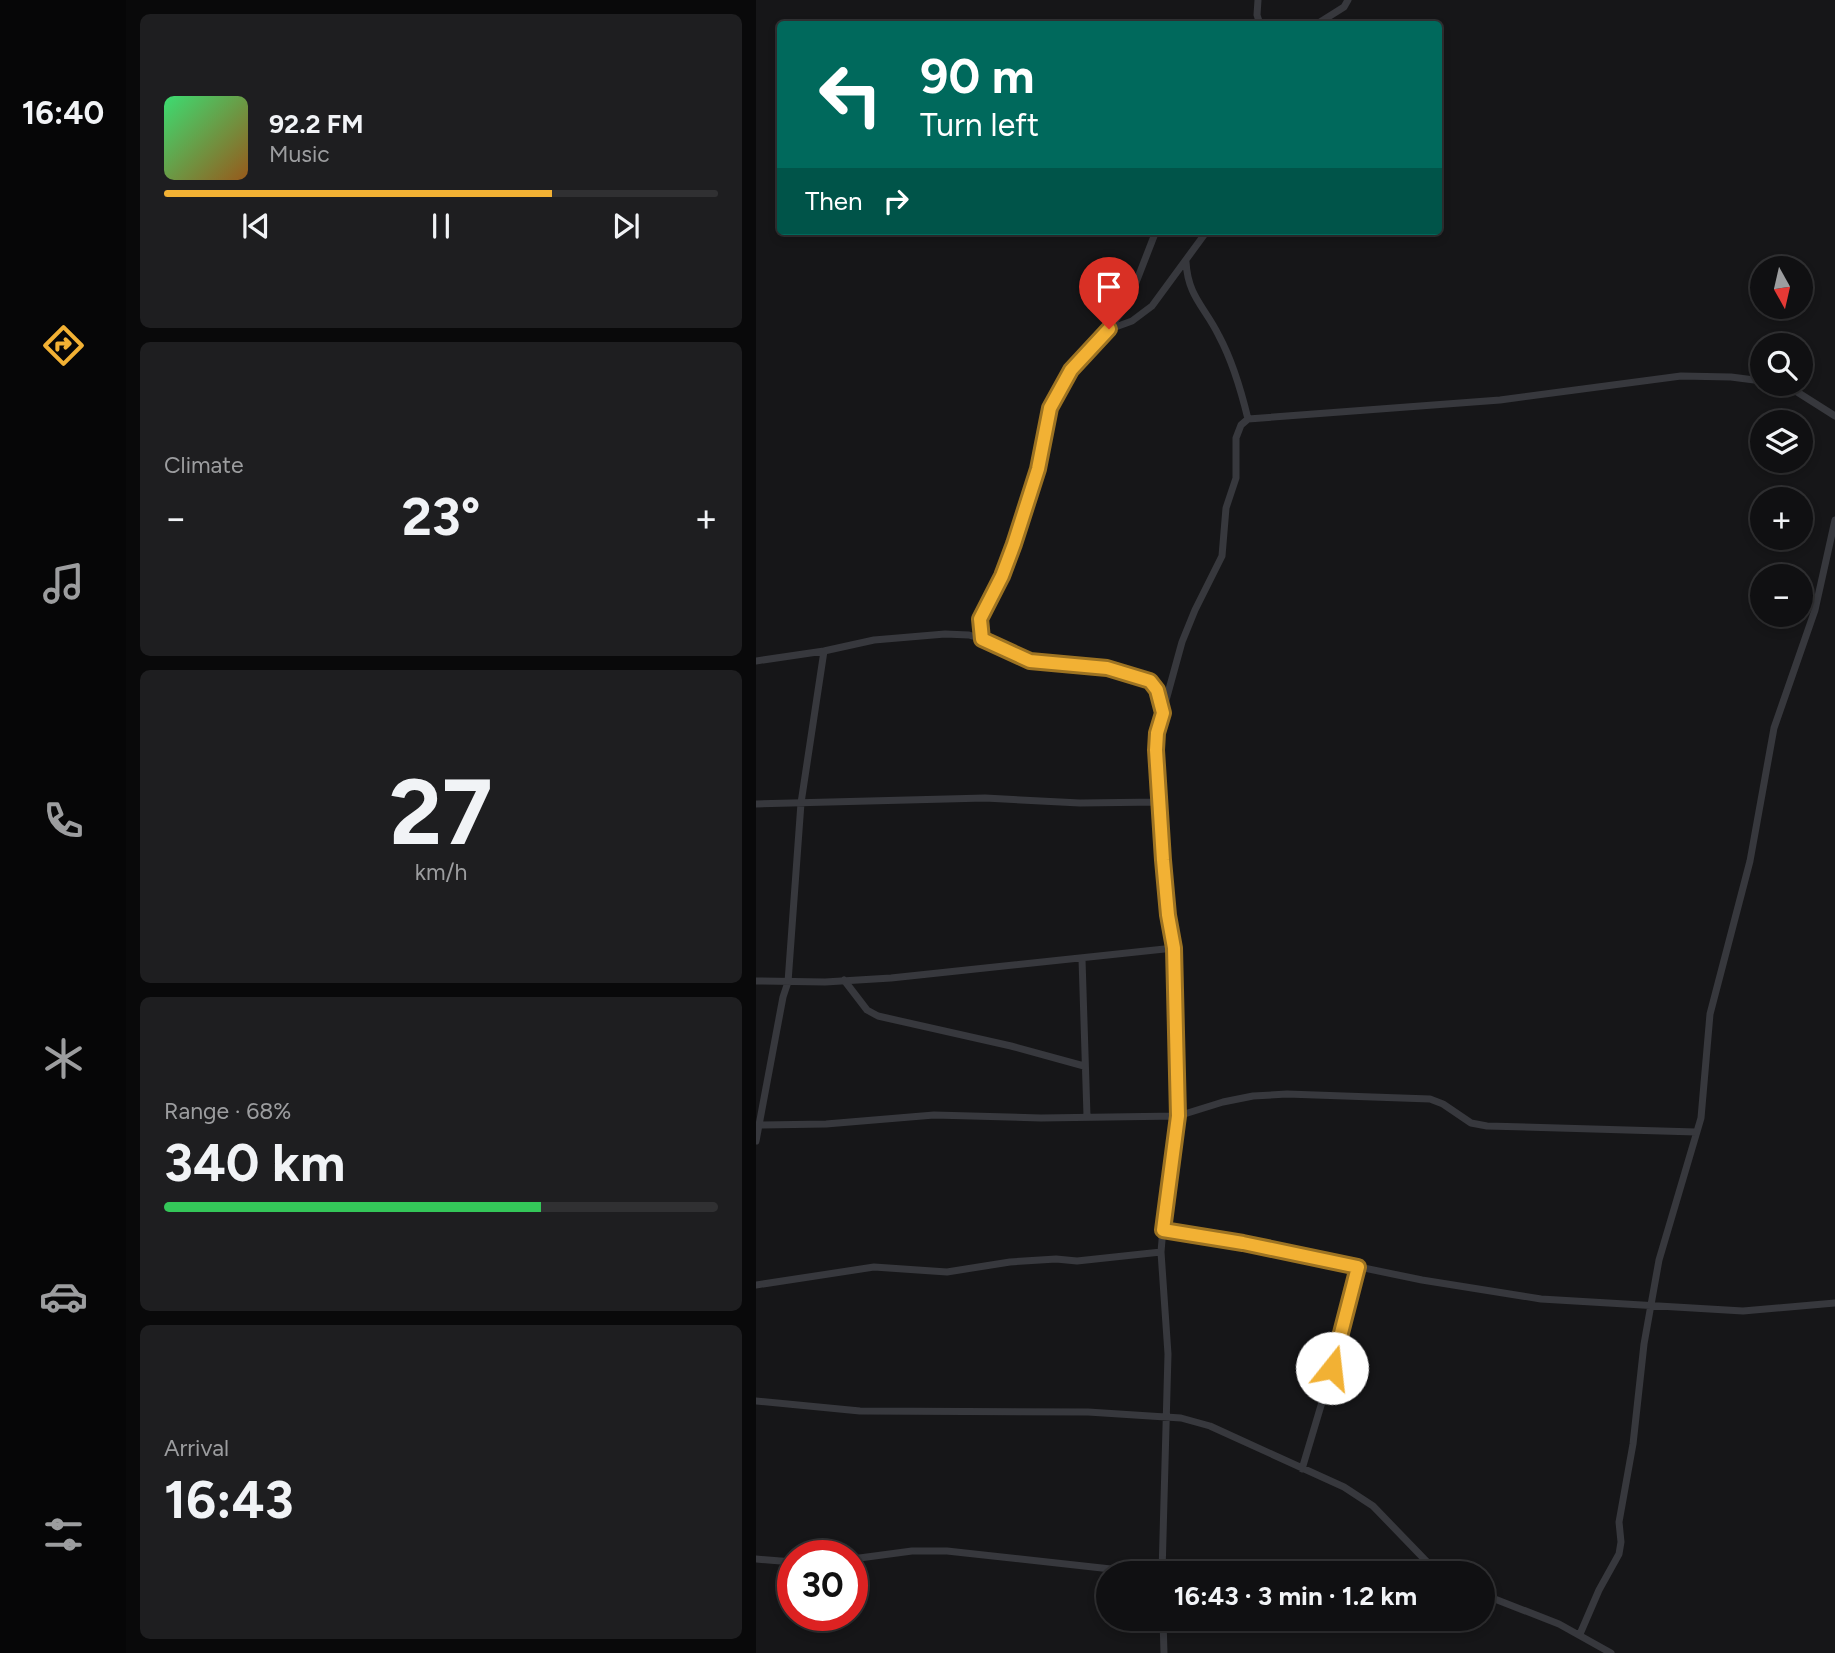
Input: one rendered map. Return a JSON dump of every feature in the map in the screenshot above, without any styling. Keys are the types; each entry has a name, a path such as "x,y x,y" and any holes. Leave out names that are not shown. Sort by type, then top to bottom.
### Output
{"street":[{"path":"1258,0 1259,21"},
{"path":"1322,21 1344,7 1348,0"},
{"path":"982,639 980,619 1002,576 1014,544 1038,469 1050,408 1071,370 1109,329 1128,303 1154,235"},
{"path":"1109,329 1132,321 1152,306 1204,235"},
{"path":"1186,262 1190,288 1229,355 1248,419"},
{"path":"1162,1561 1168,1330 1161,1252 1178,1116 1174,948 1168,915 1159,802 1157,733 1182,642 1222,556 1226,508 1236,478 1236,438 1241,425 1248,419 1500,400 1681,376 1750,379"},
{"path":"1803,396 1835,416"},
{"path":"1580,1634 1598,1590 1619,1554 1619,1522 1633,1444 1644,1344 1659,1260 1703,1106 1710,1014 1750,861 1774,728 1815,610 1835,520"},
{"path":"756,661 874,640 945,634 970,635 1030,661 1107,668 1150,681 1157,690 1163,713"},
{"path":"756,1141 757,1125 788,982 801,803 824,651"},
{"path":"756,804 985,798 1080,803 1159,802"},
{"path":"756,981 844,980 1174,948"},
{"path":"1082,959 1087,1116"},
{"path":"844,980 867,1010 878,1016 1084,1066"},
{"path":"757,1125 826,1124 934,1115 1041,1118 1178,1116 1223,1101 1287,1094 1430,1099 1443,1104 1471,1123 1487,1126 1696,1132"},
{"path":"1163,1230 1518,1296 1743,1311 1835,1303"},
{"path":"756,1285 874,1268 947,1272 1010,1262 1056,1259 1077,1261 1161,1252"},
{"path":"1302,1469 1340,1342 1358,1267"},
{"path":"756,1401 860,1411 1088,1412 1167,1416 1210,1426 1344,1487 1373,1506 1426,1561"},
{"path":"868,1557 912,1551 947,1551 1096,1567"},
{"path":"756,1559 777,1561"},
{"path":"1495,1599 1580,1634 1611,1653"},
{"path":"1163,1631 1164,1653"}],"route":[{"path":"1109,329 1071,370 1050,408 1038,469 1014,544 1002,576 980,619 982,639 1030,661 1107,668 1150,681 1157,690 1163,713 1157,733 1156,750 1168,915 1174,948 1178,1116 1163,1230 1243,1243 1358,1267 1332,1368"}]}
